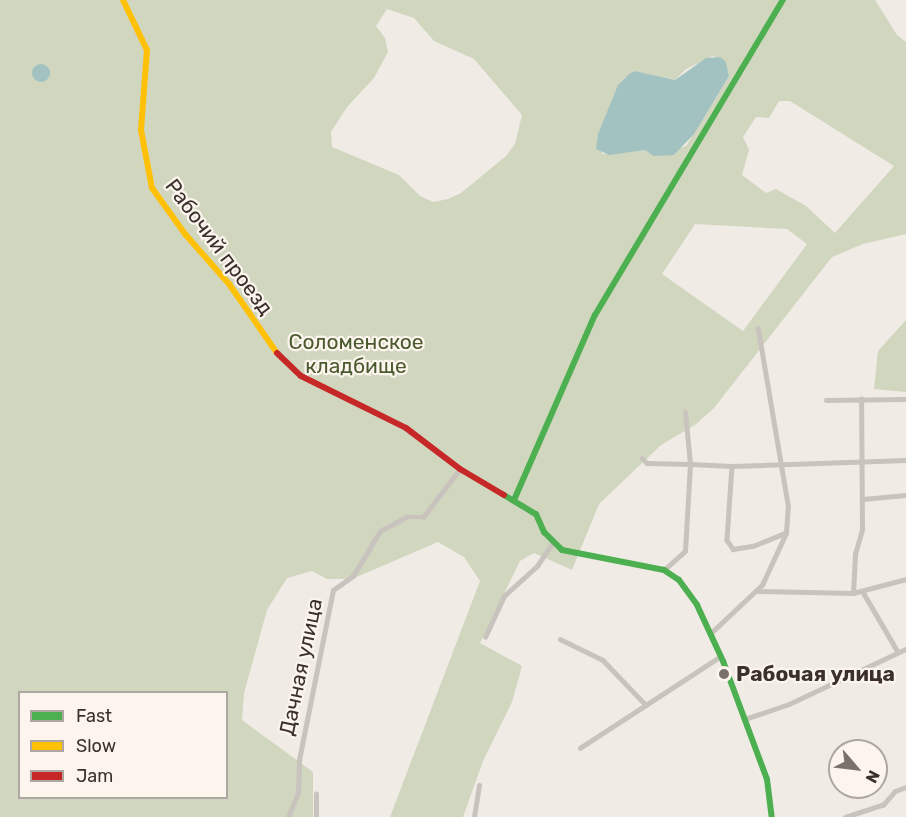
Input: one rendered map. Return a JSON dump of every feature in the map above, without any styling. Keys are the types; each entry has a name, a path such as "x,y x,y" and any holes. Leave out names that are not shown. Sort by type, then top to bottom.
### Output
{"street":[{"name":"Рабочий проезд","path":"123,0 147,50 141,130 152,188 185,234 229,284 291,368 406,428 460,469 536,514 553,542"},
{"path":"514,500 595,315 783,0"},
{"path":"711,633 756,591 770,573 786,533 788,507 779,466 758,329"},
{"path":"853,593 863,499 861,399"},
{"path":"826,400 906,399"},
{"path":"663,570 685,551 690,464 685,412"},
{"path":"642,458 647,463 732,466 863,465 906,460"},
{"path":"732,466 726,540 733,549 753,546 786,533"},
{"name":"Дачная улица","path":"288,817 298,792 299,760 333,590 352,576 380,531 406,517 423,517 460,469"},
{"path":"863,499 906,495"},
{"path":"485,637 504,596 537,566 553,542 579,555 663,570 685,589 711,633 766,779 772,817"},
{"path":"756,591 853,593 906,579"},
{"path":"863,592 898,652"},
{"path":"560,639 603,660 646,705"},
{"path":"745,719 789,704 906,649"},
{"path":"580,747 721,656"},
{"path":"474,817 479,785"},
{"path":"844,817 883,805 895,791 906,787"},
{"path":"316,794 316,817"}],"green space":[{"name":"Соломенское кладбище","path":"0,0 875,0 897,35 906,42 906,234 863,244 832,257 714,408 695,425 661,445 599,504 572,570 534,553 520,561 480,643 522,666 512,702 483,761 463,817 390,817 480,581 464,557 438,542 352,579 327,579 312,571 287,578 267,610 244,693 242,720 313,772 313,817 0,817","holes":["387,9 414,18 434,41 474,59 522,115 515,144 506,156 461,193 448,199 433,202 420,196 399,175 332,147 331,132 347,107 374,78 388,52 385,38 376,26","713,56 726,62 729,76 686,146 653,156 645,150 602,154 615,92 623,79 635,71 675,80 686,69","779,101 790,101 894,166 835,233 806,206 776,189 766,193 742,175 749,150 743,137 756,117 769,118","695,224 787,229 807,244 743,331 662,274"]},
{"path":"906,320 906,392 874,389 878,351"}],"water":[{"path":"720,57 726,62 729,76 694,134 674,155 653,156 645,150 609,155 596,149 598,134 618,85 629,74 635,71 675,80 706,58"},
{"path":"41,64 47,67 50,73 47,79 41,82 35,79 32,73 35,67"}],"traffic: fast":[{"path":"514,500 595,315 783,0"},
{"path":"504,495 536,514 544,532 562,550 664,570 679,580 697,605 723,661 767,779 772,817"}],"traffic: slow":[{"path":"123,0 147,50 141,130 152,188 185,234 229,284 277,353"}],"traffic: jam":[{"path":"277,353 301,376 406,428 460,469 504,495"}],"place":[{"name":"Рабочая улица","path":"724,674"}]}
